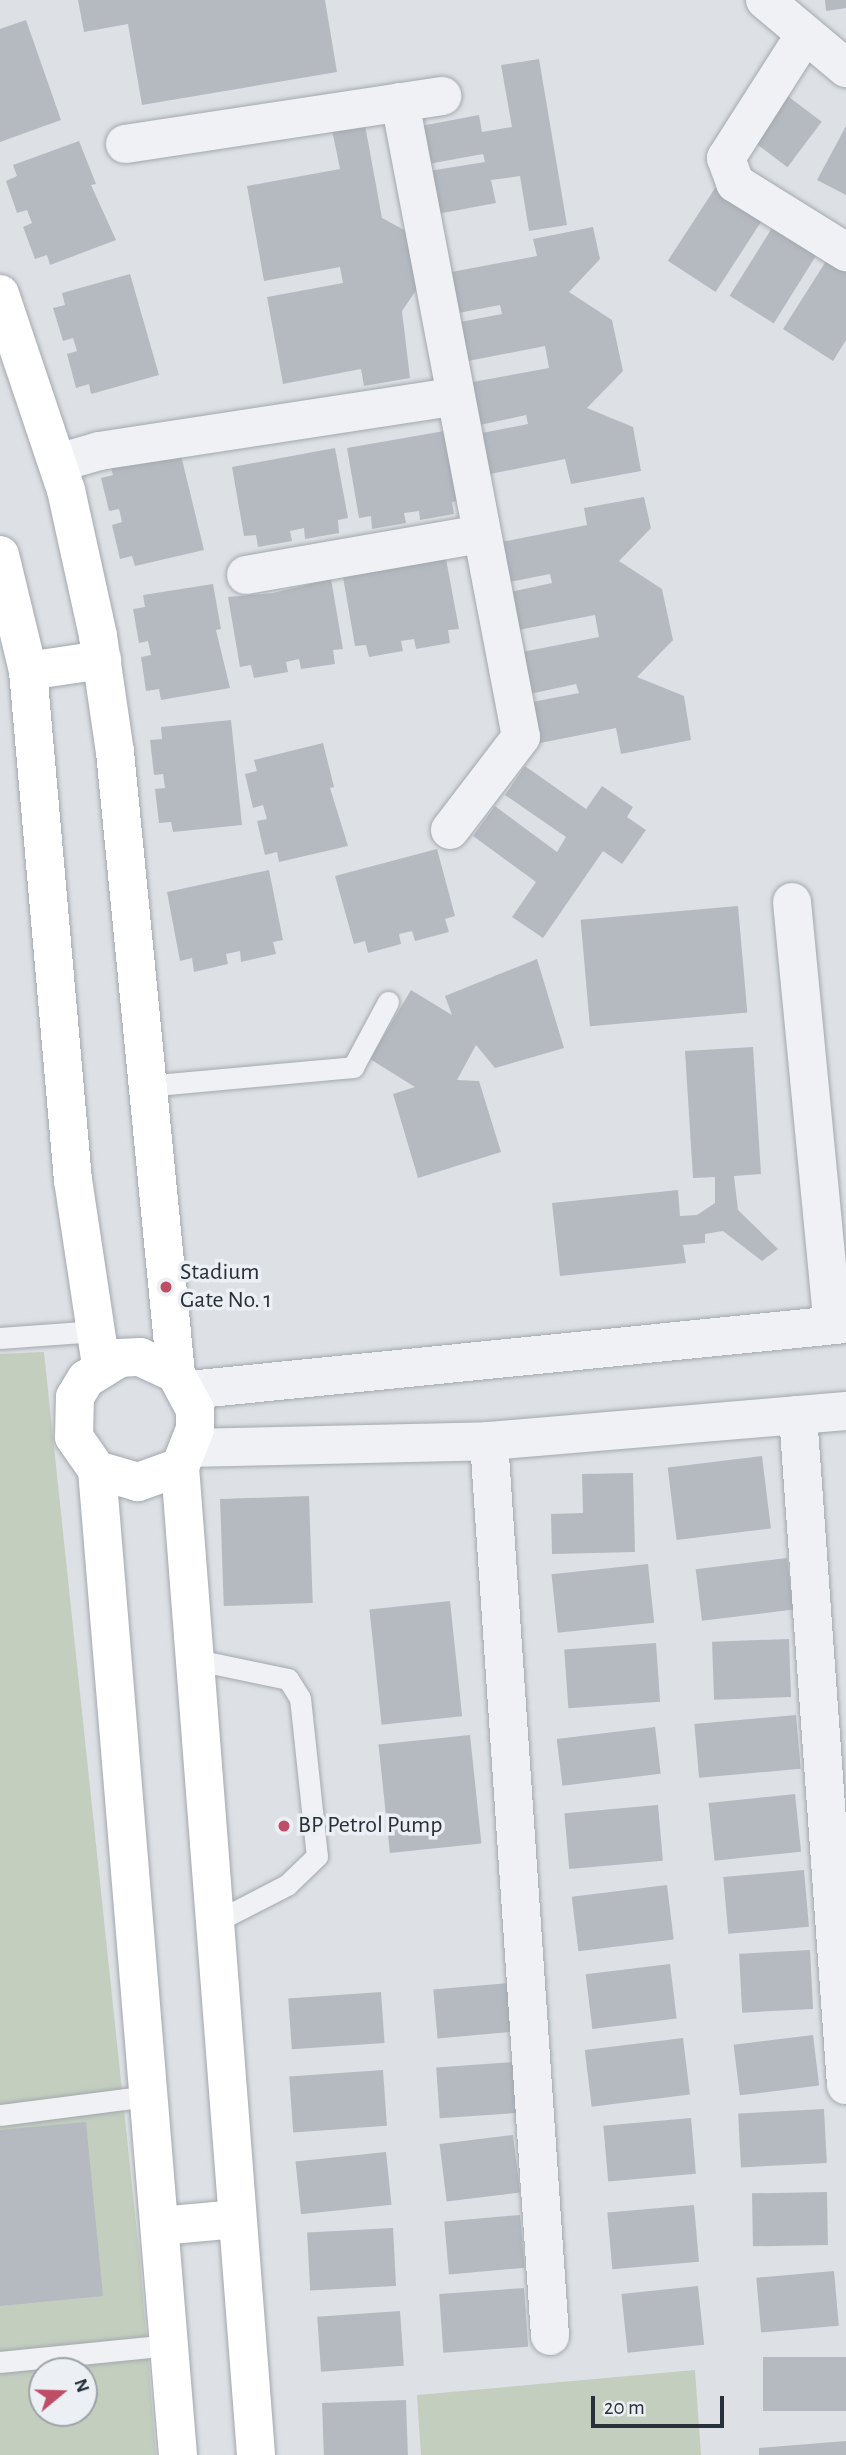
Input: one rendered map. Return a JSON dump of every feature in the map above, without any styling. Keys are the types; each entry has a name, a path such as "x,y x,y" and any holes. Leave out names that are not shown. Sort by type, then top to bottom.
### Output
{"main road":[{"path":"0,294 58,463 85,565 102,660 115,752 145,1086 182,1382 195,1409 185,1458 192,1660 256,2455"},
{"path":"0,555 28,671 73,1180 98,1349 75,1397 72,1418 74,1437 97,1470 178,2455"},
{"path":"28,671 102,660"},
{"path":"98,1349 140,1357 182,1382"},
{"path":"97,1470 138,1482 185,1458"},
{"path":"160,2226 237,2219"}],"street":[{"path":"765,0 804,36 846,68"},
{"path":"804,36 726,158 735,183 846,252"},
{"path":"125,144 442,96"},
{"path":"400,102 452,397 521,737 450,830"},
{"path":"58,463 99,451 452,397"},
{"path":"246,575 481,534"},
{"path":"182,1382 840,1324 792,902"},
{"path":"185,1458 489,1441 846,1411"},
{"path":"798,1415 846,2085"},
{"path":"489,1441 550,2336"}],"lane":[{"path":"145,1086 353,1067 388,1002"},
{"path":"0,1338 98,1349"},
{"path":"192,1660 256,1669 288,1679 294,1688 300,1698 317,1856 287,1885 213,1923"},
{"path":"0,2115 149,2096"},
{"path":"0,2362 169,2345"}],"green space":[{"path":"44,1352 140,2261 156,2455 0,2455 0,1354"},
{"path":"695,2370 701,2455 421,2455 417,2395"}],"building":[{"path":"78,0 325,0 337,72 142,105 128,24 84,32"},
{"path":"825,0 846,0 846,8 826,11"},
{"path":"26,20 61,120 0,142 0,29"},
{"path":"539,59 567,225 529,231 520,176 491,180 496,203 437,214 429,171 485,162 483,154 428,164 421,126 479,115 482,132 512,127 501,65"},
{"path":"781,91 822,122 787,167 747,137"},
{"path":"365,125 382,218 408,232 417,289 402,311 410,378 364,386 361,369 283,384 267,297 343,283 340,267 264,281 247,186 340,169 332,130"},
{"path":"846,126 846,195 817,180"},
{"path":"79,141 96,184 91,185 116,240 50,265 47,255 35,259 23,227 32,223 27,210 17,213 6,181 17,176 13,165"},
{"path":"719,182 767,213 716,292 668,261"},
{"path":"593,227 600,259 569,292 612,320 623,371 587,408 633,427 641,471 571,484 565,459 485,475 477,434 528,424 526,415 475,426 467,383 549,368 545,346 463,362 455,323 502,314 500,305 453,314 446,273 537,256 533,239"},
{"path":"772,228 816,256 774,323 730,296"},
{"path":"828,258 846,269 846,340 833,361 783,329"},
{"path":"130,274 159,375 91,394 89,384 76,388 67,354 77,351 73,338 63,341 53,308 65,305 62,293"},
{"path":"450,430 462,500 452,502 454,514 420,520 419,511 404,513 406,523 372,529 371,516 359,518 347,448"},
{"path":"179,447 204,550 135,566 132,556 120,559 112,525 122,522 119,509 109,511 101,478 113,475 110,464"},
{"path":"335,448 348,518 338,520 339,533 305,539 304,528 290,531 292,541 258,547 256,535 244,536 232,467"},
{"path":"644,497 651,528 619,561 662,589 673,640 637,677 684,696 691,740 621,754 616,728 535,744 527,703 579,693 576,684 525,695 517,653 599,637 595,615 513,631 506,593 552,583 550,574 504,583 496,543 587,525 584,508"},
{"path":"446,559 459,629 448,630 450,643 416,649 414,639 401,641 403,651 369,657 366,645 355,646 343,577"},
{"path":"331,579 343,649 333,650 335,664 301,669 299,659 286,662 288,672 254,678 251,665 240,667 228,597 273,593"},
{"path":"213,584 221,629 216,630 230,688 161,700 159,689 146,691 141,657 151,655 148,641 139,643 133,609 145,607 143,595"},
{"path":"231,720 242,825 173,832 171,822 159,823 155,789 165,788 163,774 154,775 150,740 162,739 161,727"},
{"path":"323,743 334,787 330,788 348,846 279,862 277,852 265,855 257,821 267,819 263,805 253,808 245,774 257,771 254,760"},
{"path":"525,766 586,809 602,786 633,807 627,817 646,830 622,864 603,851 543,938 512,917 536,882 473,836 495,806 557,852 566,837 505,795"},
{"path":"437,849 455,916 445,919 449,932 415,941 412,931 399,934 401,944 368,953 365,941 354,944 335,876"},
{"path":"269,870 283,940 273,942 276,954 241,962 240,951 226,954 228,964 194,972 192,958 180,961 167,892"},
{"path":"738,906 747,1013 590,1026 581,920"},
{"path":"537,959 564,1048 495,1068 476,1045 457,1080 479,1081 501,1152 418,1178 393,1094 415,1087 370,1059 411,990 452,1015 445,996"},
{"path":"753,1047 761,1174 734,1176 738,1210 778,1249 762,1261 723,1231 705,1234 705,1243 683,1245 686,1263 560,1276 552,1203 678,1190 680,1216 697,1215 715,1203 715,1177 693,1178 685,1051"},
{"path":"762,1456 771,1528 677,1540 668,1468"},
{"path":"633,1473 635,1552 552,1554 551,1514 583,1513 582,1474"},
{"path":"309,1496 313,1603 224,1606 220,1499"},
{"path":"787,1558 793,1610 702,1621 696,1569"},
{"path":"648,1564 654,1623 558,1633 552,1574"},
{"path":"450,1601 462,1716 382,1725 369,1609"},
{"path":"789,1639 791,1697 714,1700 712,1642"},
{"path":"656,1643 660,1702 568,1708 564,1649"},
{"path":"796,1715 801,1769 699,1778 694,1724"},
{"path":"655,1727 661,1774 562,1786 557,1739"},
{"path":"470,1735 481,1843 390,1853 379,1745"},
{"path":"795,1794 801,1852 715,1861 708,1803"},
{"path":"658,1805 663,1861 569,1869 564,1813"},
{"path":"804,1870 809,1927 728,1934 723,1877"},
{"path":"667,1885 674,1940 578,1951 572,1897"},
{"path":"810,1950 813,2009 742,2013 739,1954"},
{"path":"670,1964 677,2019 592,2029 586,1974"},
{"path":"509,1983 513,2032 438,2038 433,1990"},
{"path":"381,1992 385,2043 292,2049 288,1998"},
{"path":"813,2035 819,2086 740,2095 734,2045"},
{"path":"683,2038 690,2095 592,2107 585,2050"},
{"path":"514,2062 518,2113 440,2118 436,2067"},
{"path":"383,2070 387,2126 293,2132 289,2077"},
{"path":"824,2109 827,2163 741,2167 738,2114"},
{"path":"691,2118 696,2174 608,2181 603,2126"},
{"path":"86,2122 103,2296 0,2306 0,2130"},
{"path":"513,2135 520,2193 447,2202 440,2144"},
{"path":"386,2152 392,2205 301,2214 295,2162"},
{"path":"827,2192 828,2245 753,2246 752,2193"},
{"path":"694,2205 699,2262 612,2269 607,2213"},
{"path":"520,2215 525,2268 449,2274 444,2222"},
{"path":"393,2228 396,2286 310,2290 307,2233"},
{"path":"834,2271 839,2326 761,2333 756,2278"},
{"path":"698,2286 704,2345 628,2353 621,2294"},
{"path":"524,2288 528,2347 443,2353 439,2294"},
{"path":"400,2311 404,2366 321,2372 317,2317"},
{"path":"763,2357 846,2357 846,2411 763,2411"},
{"path":"406,2400 408,2455 324,2455 322,2403"},
{"path":"846,2441 846,2455 759,2455 759,2448"}],"place":[{"name":"Stadium Gate No. 1","path":"166,1287"},
{"name":"BP Petrol Pump","path":"284,1826"}]}
